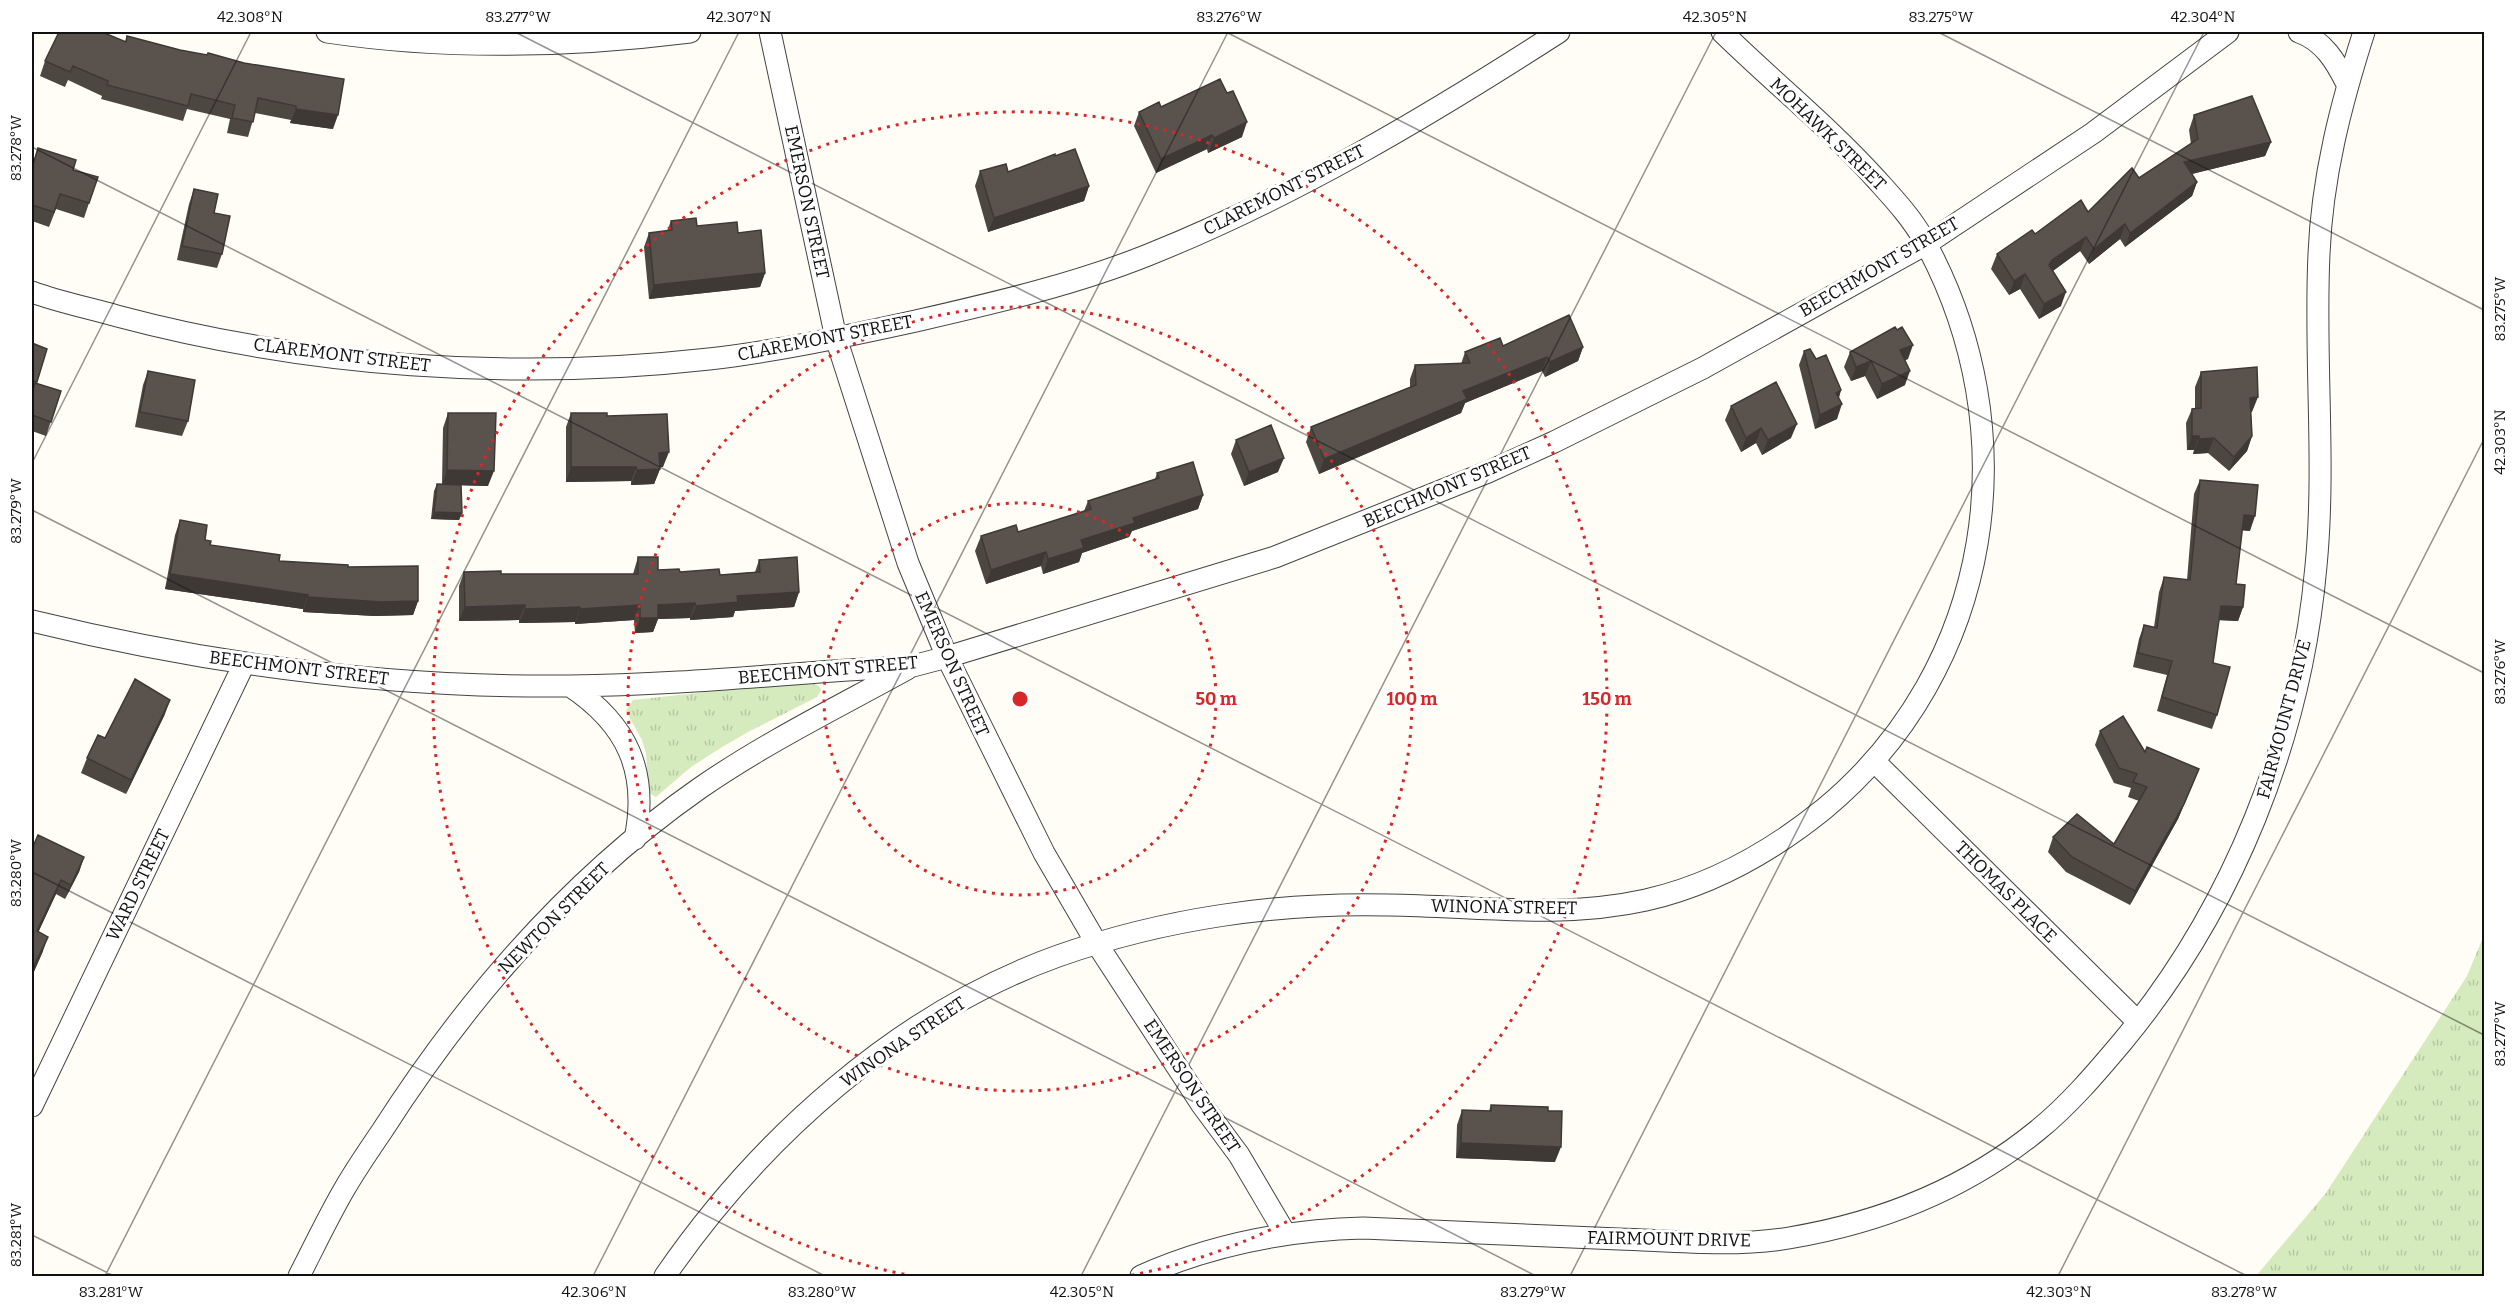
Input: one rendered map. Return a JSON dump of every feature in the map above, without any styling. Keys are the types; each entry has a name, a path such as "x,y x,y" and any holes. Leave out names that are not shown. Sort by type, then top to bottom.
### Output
{"street":[{"path":"327,32 383,40 542,44 690,32"},
{"name":"EMERSON STREET","path":"770,32 836,338 908,563 947,657 1044,853 1097,944 1202,1105 1239,1155 1285,1233"},
{"name":"CLAREMONT STREET","path":"32,292 162,328 229,341 343,358 434,366 514,368 644,365 776,350 996,303 1052,288 1143,257 1215,227 1394,132 1559,32"},
{"name":"MOHAWK STREET","path":"1722,32 1852,153 1911,218 1926,244"},
{"name":"BEECHMONT STREET","path":"32,621 152,648 244,664 394,680 473,684 570,686 684,682 913,666 947,657 1275,557 1488,472 1703,368 1926,244 2093,133 2228,32"},
{"path":"2299,32 2307,35 2333,56 2347,84"},
{"name":"FAIRMOUNT DRIVE","path":"1141,1276 1213,1249 1285,1233 1363,1228 1722,1243 1784,1239 1845,1227 1928,1198 1972,1175 2014,1148 2040,1128 2075,1095 2138,1022 2192,944 2224,888 2244,845 2277,755 2303,656 2313,599 2319,540 2319,248 2328,168 2347,84 2364,32"},
{"name":"WINONA STREET","path":"665,1276 691,1238 761,1156 802,1116 848,1078 906,1035 965,999 1052,958 1097,944 1184,923 1298,907 1383,904 1558,911 1602,908 1647,900 1711,878 1771,848 1808,822 1851,786 1892,741 1912,712 1936,671 1950,639 1972,573 1979,538 1983,498 1983,434 1973,366 1952,300 1926,244"},
{"name":"WARD STREET","path":"32,1106 244,664"},
{"name":"NEWTON STREET","path":"299,1276 345,1187 415,1080 475,1001 526,942 581,886 635,839 700,788 781,739 913,666"},
{"path":"570,686 605,713 630,751 640,794 635,839"},
{"name":"THOMAS PLACE","path":"1874,761 2138,1022"}],"green space":[{"path":"807,681 819,686 821,690 817,697 719,749 691,767 656,797 649,793 646,753 642,740 626,711 633,700"},
{"path":"2484,935 2484,1276 2256,1276 2326,1193 2467,976"}],"building":[{"path":"59,32 102,32 126,42 127,36 244,63 344,79 338,115 296,109 296,106 258,98 253,122 232,118 235,105 191,94 188,106 107,85 108,81 73,66 70,72 45,61"},
{"path":"1220,79 1227,93 1233,91 1247,122 1214,138 1212,135 1161,159 1139,112 1159,102 1161,107"},
{"path":"2252,96 2271,142 2184,162 2197,182 2145,222 2130,233 2125,224 2094,249 2086,237 2052,260 2049,265 2066,292 2044,304 2025,274 2014,281 1997,254 2032,230 2035,234 2081,200 2088,212 2132,168 2139,178 2198,139 2194,115"},
{"path":"38,148 76,160 73,170 98,177 89,203 60,194 54,212 32,205 32,168"},
{"path":"1075,149 1089,186 994,218 980,171 1006,164 1008,172"},
{"path":"194,189 218,194 214,213 230,216 222,254 182,246"},
{"path":"696,218 697,226 737,222 738,233 761,230 765,273 654,285 649,233 672,230 671,221"},
{"path":"1569,315 1583,347 1550,362 1547,357 1463,391 1467,399 1324,459 1311,427 1416,385 1415,365 1470,363 1465,352 1500,338 1503,346"},
{"path":"1895,327 1897,330 1902,327 1913,345 1900,350 1910,371 1882,384 1871,361 1856,367 1850,352"},
{"path":"32,343 47,349 37,382 32,381"},
{"path":"1810,349 1816,359 1826,355 1841,390 1836,393 1842,404 1820,415 1804,351"},
{"path":"2257,367 2258,397 2250,398 2252,436 2234,457 2214,438 2199,439 2199,436 2192,436 2192,409 2201,408 2201,372"},
{"path":"148,371 195,380 188,421 140,412"},
{"path":"1776,382 1797,424 1768,440 1761,428 1746,438 1731,406"},
{"path":"35,383 61,391 51,422 32,415 32,393"},
{"path":"448,413 496,413 494,471 447,470"},
{"path":"571,413 607,413 607,416 667,414 669,452 659,453 660,469 571,467"},
{"path":"1271,425 1284,458 1249,472 1236,440"},
{"path":"1193,462 1203,495 1133,518 1135,523 1081,540 1084,548 1048,559 1046,552 991,570 981,536 1016,525 1018,532 1091,509 1088,501 1159,478 1157,473"},
{"path":"2200,480 2258,485 2255,516 2244,515 2236,584 2245,585 2243,607 2221,606 2213,663 2230,667 2217,715 2162,697 2172,661 2138,653 2144,625 2157,628 2164,577 2190,580"},
{"path":"437,484 461,485 462,513 434,512"},
{"path":"180,520 207,525 205,540 211,541 210,545 280,555 279,561 348,565 348,567 418,566 418,601 381,602 308,597 308,595 170,574"},
{"path":"638,557 658,557 658,570 679,569 680,572 719,569 720,575 760,572 759,560 797,557 799,592 737,596 738,602 696,606 695,603 658,605 658,618 640,618 640,605 580,609 580,607 525,609 525,605 465,607 464,572 638,574"},
{"path":"135,679 170,700 131,780 87,758 98,735 105,738"},
{"path":"2123,716 2145,752 2147,747 2199,769 2184,804 2135,891 2072,857 2053,837 2077,814 2114,844 2147,787 2133,782 2137,774 2119,768 2100,731"},
{"path":"38,835 84,857 71,885 61,880 37,931 48,937 33,968 32,849"},
{"path":"1491,1105 1548,1107 1548,1111 1562,1111 1561,1147 1461,1143 1462,1110 1491,1111"}]}
